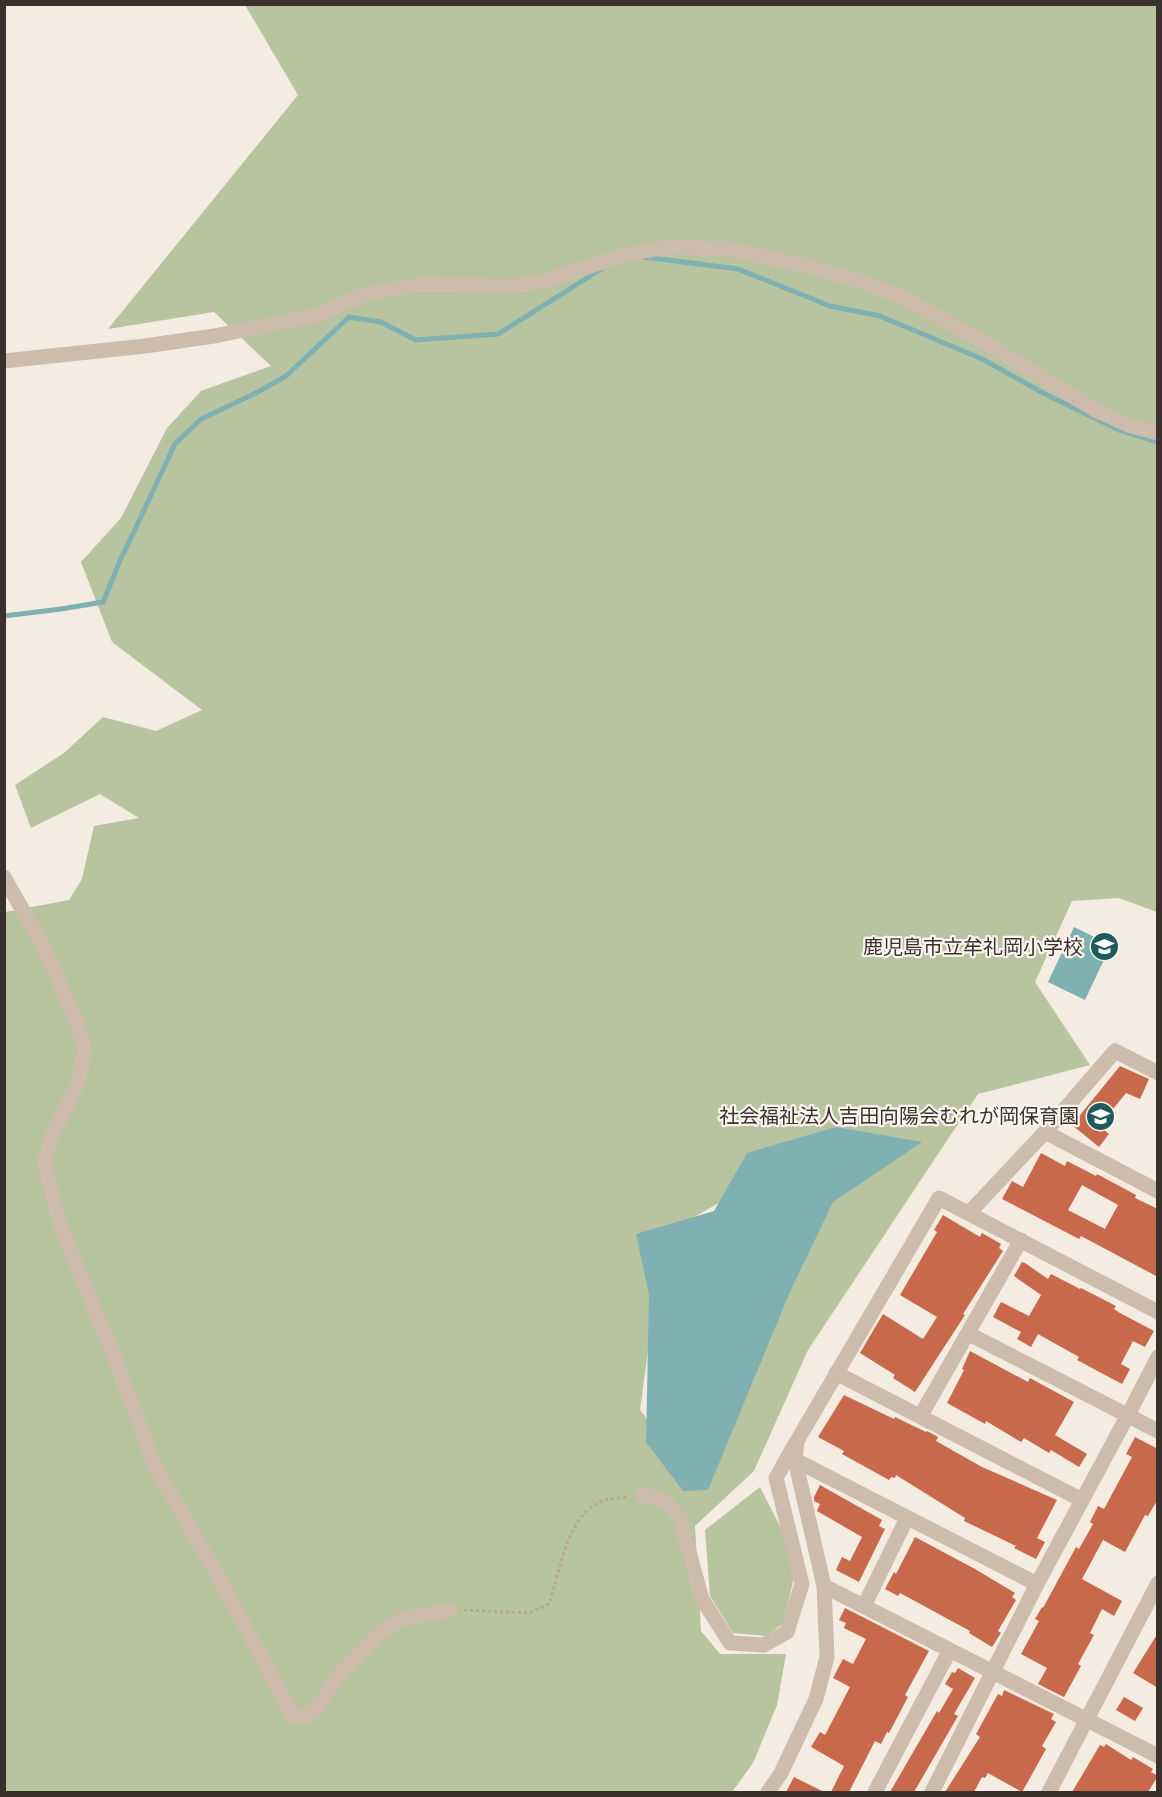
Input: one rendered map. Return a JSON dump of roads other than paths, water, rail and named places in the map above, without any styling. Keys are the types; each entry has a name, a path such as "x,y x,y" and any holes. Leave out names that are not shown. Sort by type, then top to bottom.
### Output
{"street":[{"path":"4,361 214,336 317,315 363,295 421,284 513,286 542,282 624,255 656,249 684,247 733,250 802,265 859,281 899,296 978,339 1097,411 1131,426 1158,433"},
{"path":"4,877 43,946 76,1020 85,1049 78,1083 51,1138 44,1163 60,1225 116,1360 155,1466 228,1594 293,1717 306,1717 318,1706 339,1674 377,1636 401,1619 450,1610"},
{"path":"969,1213 1045,1132 1115,1051 1158,1073"},
{"path":"1045,1132 1158,1191"},
{"path":"642,1495 665,1501 679,1516 702,1599 730,1643 764,1645 787,1632 802,1584 776,1478 939,1198 1158,1312"},
{"path":"921,1415 1021,1240"},
{"path":"969,1334 1158,1431"},
{"path":"932,1792 1037,1584 1158,1357"},
{"path":"836,1372 1082,1500"},
{"path":"768,1792 781,1773 816,1699 827,1657 824,1586 795,1460 797,1441"},
{"path":"795,1460 1037,1584"},
{"path":"864,1606 907,1518"},
{"path":"1049,1792 1158,1583"},
{"path":"824,1586 1158,1756"},
{"path":"875,1792 950,1650"}],"water":[{"path":"1074,927 1111,945 1085,1000 1048,982"},
{"path":"836,1127 922,1142 833,1202 789,1294 708,1490 683,1491 646,1442 649,1295 636,1234 714,1211 747,1153"}],"waterway":[{"path":"644,257 738,269 830,306 880,316 982,359 1045,394 1119,430 1158,442"},
{"path":"4,616 103,602 175,444 201,419 286,376 349,317 381,322 416,340 498,334 603,268"}],"place":[{"name":"鹿児島市立牟礼岡小学校","path":"1104,947"},
{"name":"社会福祉法人吉田向陽会むれが岡保育園","path":"1100,1116"}]}
